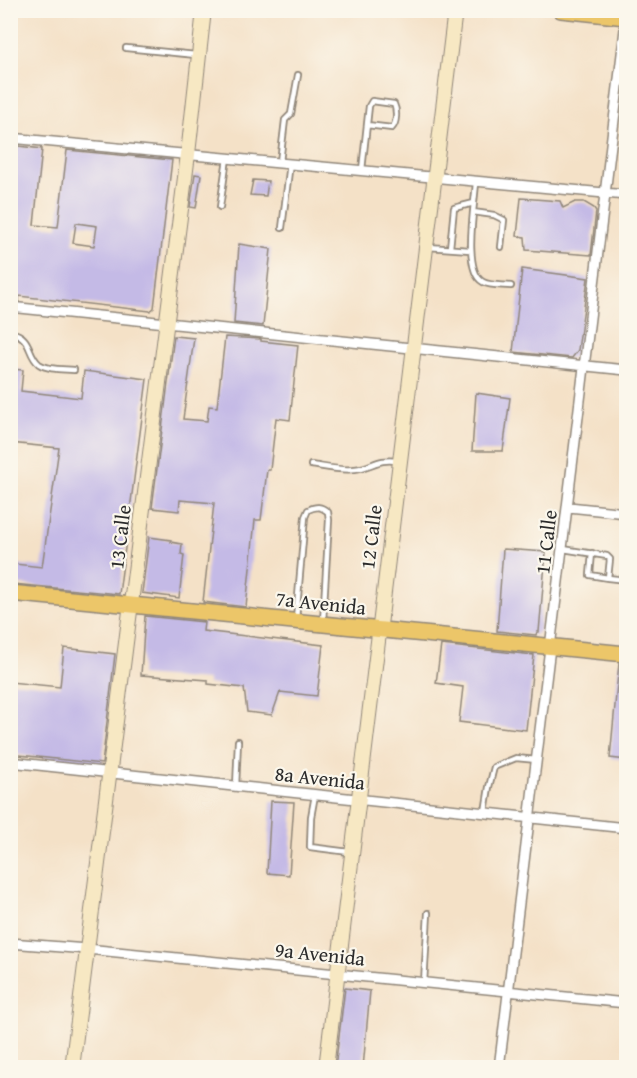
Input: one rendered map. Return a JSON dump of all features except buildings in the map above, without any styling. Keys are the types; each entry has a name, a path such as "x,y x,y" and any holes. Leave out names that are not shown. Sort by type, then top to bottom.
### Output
{"main road":[{"path":"569,11 627,19"},
{"name":"7a Avenida","path":"10,593 627,654"}],"street":[{"name":"13 Calle","path":"72,1068 131,605 149,492 166,323 204,10"},
{"name":"12 Calle","path":"326,1068 455,10"},
{"name":"11 Calle","path":"499,1068 627,19"},
{"path":"10,138 627,195"},
{"path":"10,307 627,370"},
{"path":"569,507 627,513"},
{"name":"8a Avenida","path":"10,762 627,828"},
{"name":"9a Avenida","path":"10,943 627,1003"}],"lane":[{"path":"126,48 199,56"},
{"path":"280,162 285,120 291,114 298,75"},
{"path":"362,170 369,106 372,101 394,104 397,108 395,125 392,128 367,125"},
{"path":"220,207 227,158"},
{"path":"282,228 290,163"},
{"path":"476,181 470,250 476,274 483,282 511,286"},
{"path":"450,249 454,208 474,203"},
{"path":"473,212 494,215 504,220 501,248"},
{"path":"426,247 470,250"},
{"path":"10,332 23,337 40,364 74,370"},
{"path":"311,465 351,470 364,468 380,460 400,461"},
{"path":"296,621 304,517 308,510 315,506 322,507 328,512 329,520 322,625"},
{"path":"563,549 607,555 610,559 608,578"},
{"path":"592,553 590,575 627,580"},
{"path":"236,787 238,741"},
{"path":"485,812 494,767 516,758 537,760"},
{"path":"315,795 311,817 310,847 352,852"},
{"path":"424,983 428,913"}]}
